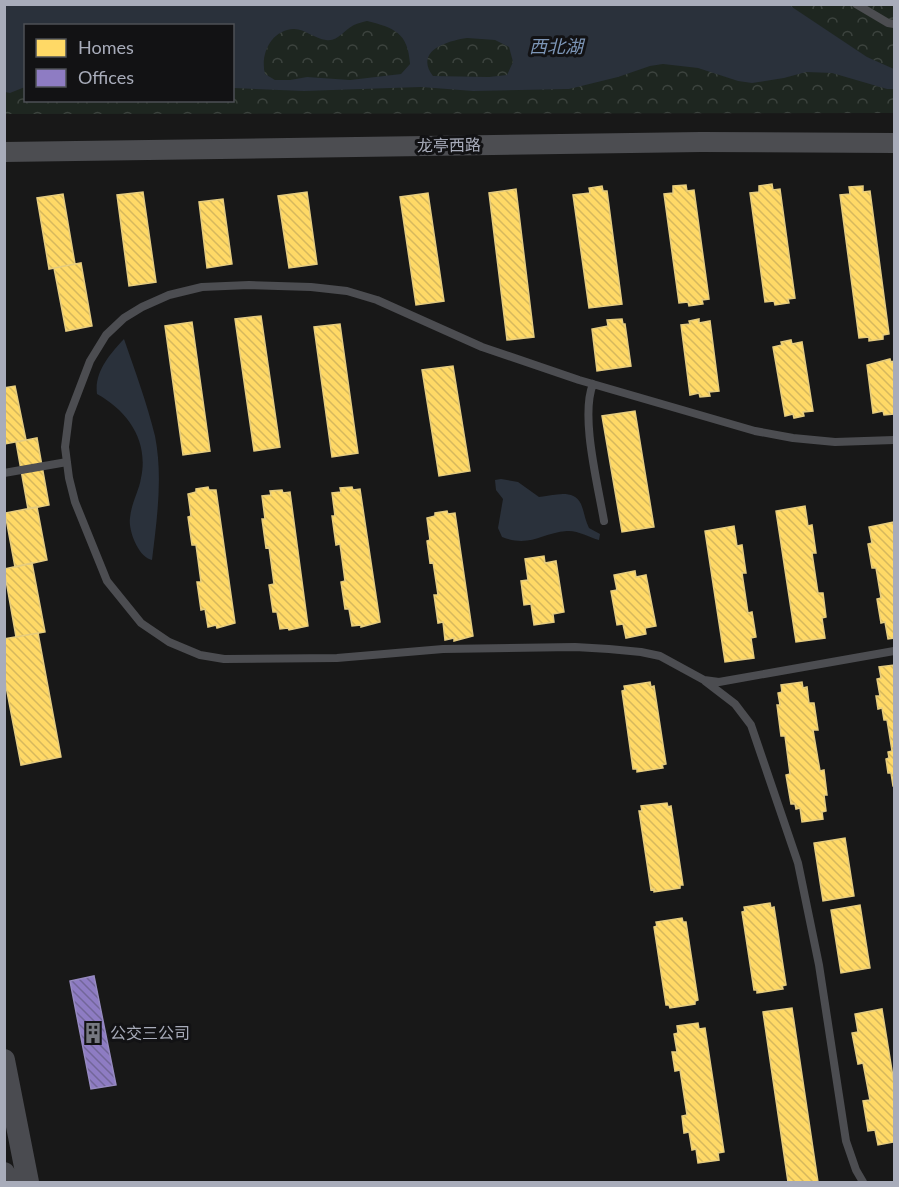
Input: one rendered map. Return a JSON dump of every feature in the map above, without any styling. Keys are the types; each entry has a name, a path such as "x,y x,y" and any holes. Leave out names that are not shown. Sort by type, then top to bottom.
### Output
{"main road":[{"path":"4,1060 28,1182"},
{"path":"4,1173 6,1182"}],"street":[{"name":"龙亭西路","path":"4,152 701,142 894,143"}],"lane":[{"path":"856,4 888,23 894,24"},
{"path":"863,1182 856,1170 846,1141 819,965 798,863 751,725 735,704 704,680 660,656 641,652 575,647 443,650 337,658 224,659 200,655 169,642 141,623 107,581 75,502 65,447 69,416 90,361 106,335 124,318 169,295 202,287 249,285 347,291 377,300 482,347 593,384 755,431 793,438 836,442 894,440"},
{"path":"593,384 588,395 587,418 604,520"},
{"path":"4,473 67,462"},
{"path":"704,680 719,682 894,651"}],"green space":[{"path":"4,5 894,5 894,113 5,114"}],"water":[{"name":"西北湖","path":"5,4 789,5 867,57 894,69 894,89 832,73 806,72 752,83 738,81 698,68 663,64 569,89 473,91 421,87 304,91 234,88 234,24 24,24 24,87 10,93 5,92","holes":["367,21 385,26 398,34 406,45 410,64 401,74 350,80 307,77 275,80 265,74 264,59 269,44 273,38 286,30 298,29 330,40 354,25","467,38 495,40 509,47 513,62 507,75 433,76 428,67 427,60 430,54 442,45"]},
{"path":"124,339 155,436 159,466 152,560 139,549 130,523 143,464 139,440 127,418 97,394 101,371"},
{"path":"495,480 518,482 539,497 562,494 573,496 581,504 589,528 600,534 599,540 571,531 520,541 502,537 498,528 503,499 496,490"}],"building: Homes":[{"path":"772,184 773,190 780,189 795,298 788,299 789,303 775,305 774,301 765,302 750,193 759,192 759,186"},
{"path":"686,185 687,191 694,190 709,299 702,300 703,304 689,306 688,302 679,303 664,194 673,193 673,186"},
{"path":"602,186 603,191 607,191 622,304 589,308 573,195 590,193 589,188"},
{"path":"863,186 863,192 870,191 889,334 883,335 883,339 869,341 869,337 859,338 840,195 850,194 849,187"},
{"path":"516,189 534,337 507,340 489,193"},
{"path":"143,192 156,282 129,286 117,195"},
{"path":"307,192 317,264 289,268 278,196"},
{"path":"428,193 444,301 416,305 400,197"},
{"path":"63,194 75,264 49,269 37,198"},
{"path":"223,199 232,264 207,268 199,202"},
{"path":"81,263 92,326 66,331 54,268"},
{"path":"261,316 280,447 254,451 235,319"},
{"path":"622,319 625,324 631,366 597,371 592,329 608,326 607,320"},
{"path":"699,319 699,323 710,321 719,391 709,392 710,396 700,397 699,393 690,395 681,325 690,324 689,321"},
{"path":"192,322 210,451 183,455 165,326"},
{"path":"340,324 358,453 332,457 314,327"},
{"path":"791,340 792,344 802,342 813,411 803,412 804,416 794,418 793,414 785,416 773,347"},
{"path":"890,359 891,362 894,361 894,414 884,415 883,411 873,413 867,365"},
{"path":"453,366 470,471 439,476 422,370"},
{"path":"15,386 26,440 4,444 4,388"},
{"path":"635,411 654,527 622,532 602,416"},
{"path":"37,438 49,505 28,509 16,442"},
{"path":"208,487 209,490 216,490 235,623 217,628 216,625 208,627 205,609 201,610 197,582 201,582 196,545 192,545 188,517 191,516 188,494 196,492 196,489"},
{"path":"352,487 353,490 360,489 380,622 361,627 361,625 352,626 349,609 345,609 341,582 345,581 340,544 336,545 332,516 335,516 332,493 341,492 340,488"},
{"path":"282,490 283,493 290,492 308,626 289,630 288,628 280,629 277,612 273,612 269,585 274,584 269,547 266,548 262,519 265,519 262,496 271,495 270,491"},
{"path":"805,506 808,526 812,525 816,553 812,553 818,593 823,593 826,617 822,618 825,638 796,642 776,511"},
{"path":"37,507 47,560 15,567 5,513"},
{"path":"447,511 448,514 455,513 473,636 454,641 454,638 445,640 443,622 438,623 434,595 438,595 427,541 430,540 427,518 435,516 435,513"},
{"path":"894,522 894,638 888,639 885,622 881,623 877,599 881,598 876,568 872,568 868,544 872,543 869,527"},
{"path":"734,526 737,546 742,545 746,573 742,573 748,613 752,612 756,637 751,638 754,658 725,662 705,531"},
{"path":"544,556 545,563 556,561 564,612 553,614 554,622 534,625 531,604 524,605 521,581 528,580 525,559"},
{"path":"32,563 45,632 16,637 4,569"},
{"path":"635,571 636,577 646,575 656,626 645,628 646,634 626,638 623,624 617,625 611,591 617,590 614,575"},
{"path":"38,633 61,757 21,765 4,676 4,639"},
{"path":"894,665 893,786 886,759 889,758 888,752 892,751 887,720 884,720 882,708 878,709 876,696 880,696 877,679 881,678 879,667"},
{"path":"650,682 651,687 654,686 666,764 662,765 663,768 637,772 637,769 633,769 622,691 625,690 624,686"},
{"path":"802,682 803,688 807,687 809,703 814,703 818,730 813,730 820,771 824,770 827,795 824,795 826,811 822,812 823,819 802,822 800,808 796,809 795,804 791,804 786,775 790,774 785,736 781,736 777,705 780,705 778,693 782,692 781,685"},
{"path":"667,803 668,807 671,806 683,885 680,885 680,888 654,892 654,889 651,890 639,811 642,811 641,806"},
{"path":"845,838 854,896 823,901 814,843"},
{"path":"770,903 771,908 774,907 786,985 782,986 783,989 757,993 757,990 754,990 742,912 745,911 744,907"},
{"path":"860,905 870,968 841,973 831,910"},
{"path":"682,918 683,922 686,922 698,1000 695,1004 670,1008 666,1005 654,927 657,926 656,922"},
{"path":"792,1008 818,1182 788,1182 763,1012"},
{"path":"882,1009 894,1083 894,1142 878,1145 875,1130 868,1131 863,1101 870,1100 863,1063 858,1064 852,1033 858,1032 855,1014"},
{"path":"698,1023 699,1029 705,1028 724,1152 718,1153 719,1160 698,1163 696,1149 692,1150 689,1132 684,1133 682,1116 687,1115 680,1070 675,1071 672,1052 677,1052 674,1034 678,1033 677,1026"}],"building: Offices":[{"name":"公交三公司","path":"94,976 116,1085 91,1089 70,981"}],"place":[{"name":"公交三公司","path":"93,1033"}]}
